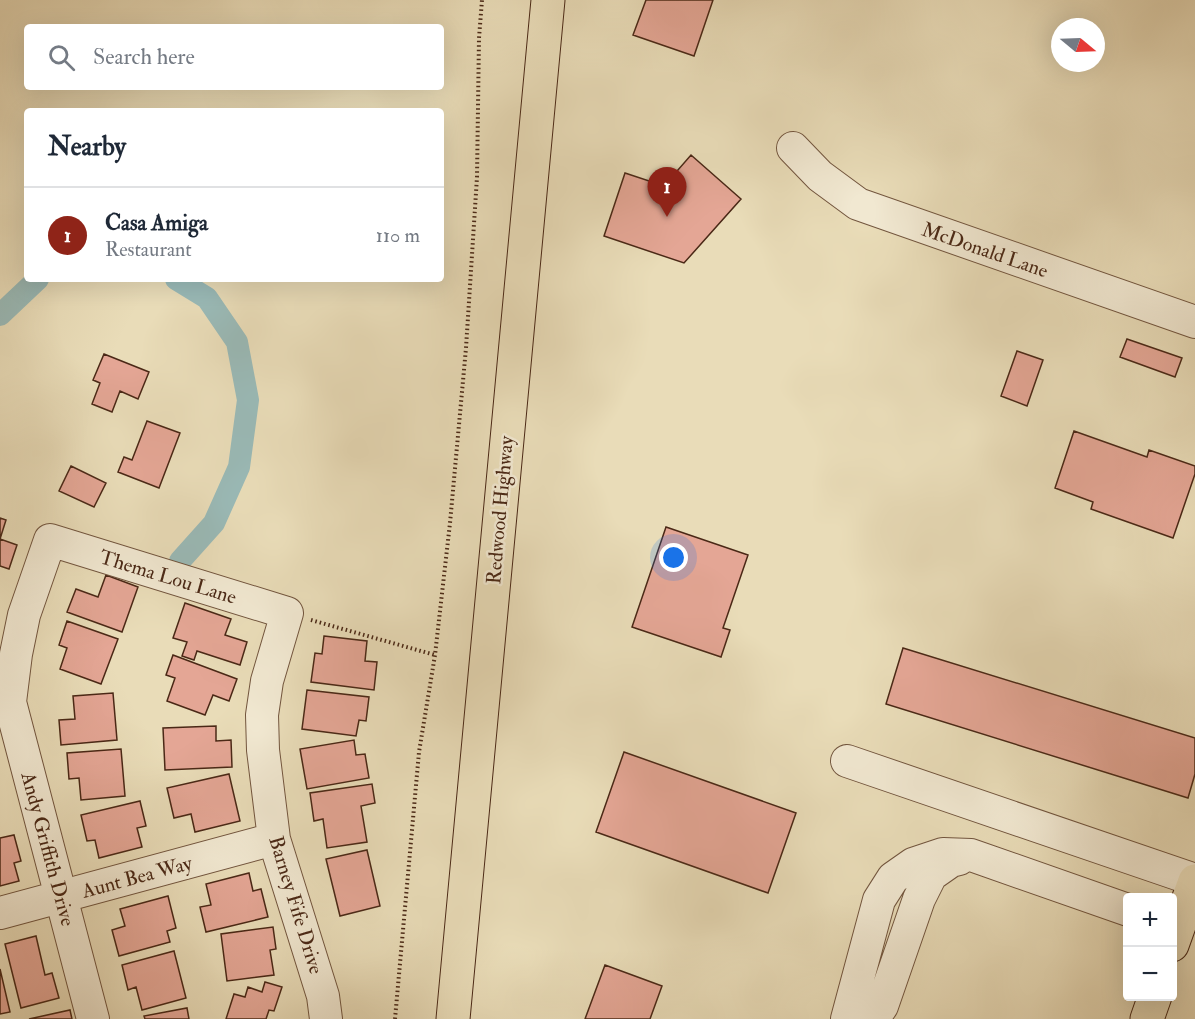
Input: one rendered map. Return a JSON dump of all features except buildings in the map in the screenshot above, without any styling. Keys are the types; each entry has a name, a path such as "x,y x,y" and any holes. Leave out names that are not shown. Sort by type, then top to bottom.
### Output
{"main road":[{"name":"Redwood Highway","path":"453,1019 548,0"},
{"path":"1177,926 1195,881"},
{"path":"1147,1019 1153,1001"}],"street":[{"name":"McDonald Lane","path":"793,148 820,176 858,204 1195,322"},
{"name":"Thema Lou Lane","path":"50,540 287,613"},
{"name":"Andy Griffith Drive","path":"50,540 24,615 5,701 93,1019"},
{"name":"Barney Fife Drive","path":"287,613 267,681 262,715 263,750 274,839 323,996 326,1019"},
{"path":"847,760 1195,881"},
{"name":"Aunt Bea Way","path":"0,913 274,839"},
{"path":"846,1019 879,900 893,878 913,864 944,854 972,855 1123,908"},
{"path":"879,1014 920,899 931,875 951,861 972,855"}],"path":[{"path":"395,1019 419,752 435,655 466,348 477,177 479,38 482,0"},
{"path":"287,613 435,655"}],"waterway":[{"path":"0,315 35,282"},
{"path":"180,561 214,523 239,467 248,400 237,342 207,298 181,282"}],"place":[{"name":"Casa Amiga","path":"667,217"}]}
